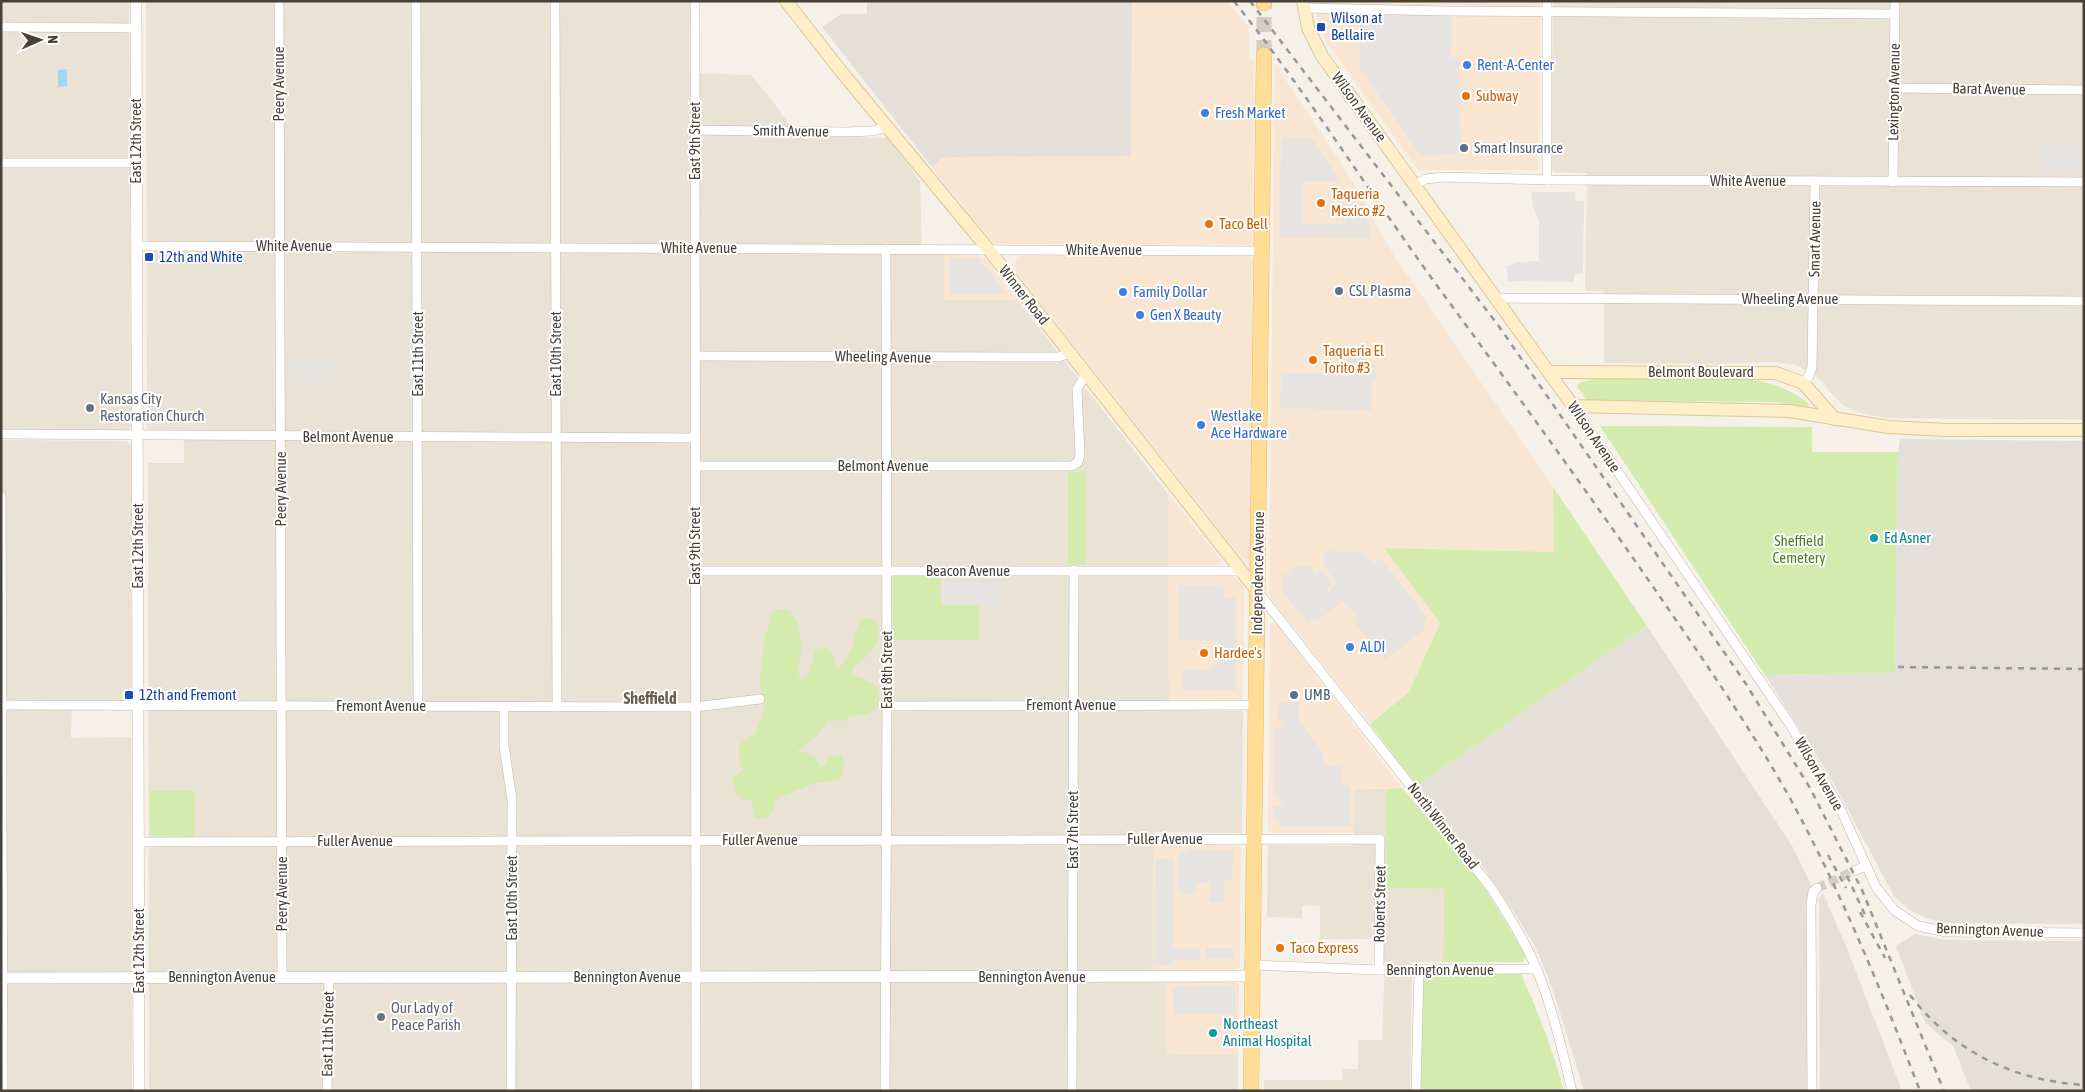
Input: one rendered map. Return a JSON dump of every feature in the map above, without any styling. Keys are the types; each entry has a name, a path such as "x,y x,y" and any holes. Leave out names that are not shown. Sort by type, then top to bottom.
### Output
{"main road":[{"name":"Winner Road","path":"786,1 988,249 1258,592"},
{"name":"Wilson Avenue","path":"1305,4 1308,28 1322,56 1574,406"},
{"name":"Independence Avenue","path":"1251,1091 1264,54"},
{"name":"Belmont Boulevard","path":"1549,372 1776,373 1803,383 1835,419"},
{"path":"1574,406 1788,412 1889,427 1946,430 2084,430"}],"street":[{"name":"East 12th Street","path":"136,1 139,1091"},
{"name":"Peery Avenue","path":"279,1 282,977"},
{"name":"East 11th Street","path":"416,1 418,706"},
{"name":"East 10th Street","path":"555,1 557,707"},
{"name":"East 9th Street","path":"694,1 696,1091"},
{"name":"Lexington Avenue","path":"1893,182 1895,1"},
{"path":"1305,4 1547,6 1895,14"},
{"path":"1547,6 1547,180"},
{"path":"1,27 136,28"},
{"name":"Barat Avenue","path":"1894,88 2084,90"},
{"name":"Smith Avenue","path":"695,130 846,132 872,131 887,127"},
{"path":"1,163 136,163"},
{"name":"White Avenue","path":"1415,186 1426,179 1446,177 1547,180 2084,182"},
{"name":"Smart Avenue","path":"1803,383 1809,376 1812,367 1816,182"},
{"name":"White Avenue","path":"137,246 1262,251"},
{"name":"East 8th Street","path":"884,1091 887,706 886,249"},
{"name":"Wheeling Avenue","path":"1496,298 2084,300"},
{"name":"Wheeling Avenue","path":"695,356 1058,357 1070,353"},
{"name":"Belmont Avenue","path":"695,466 1072,466 1078,462 1080,454 1077,389 1086,374"},
{"name":"Wilson Avenue","path":"1574,406 1789,723 1838,806 1866,866"},
{"name":"Belmont Avenue","path":"1,434 695,438"},
{"path":"1,496 3,1091"},
{"name":"East 7th Street","path":"1072,1091 1074,570"},
{"name":"Beacon Avenue","path":"695,572 1241,571"},
{"name":"North Winner Road","path":"1258,592 1492,889 1516,927 1536,969 1553,1016 1572,1091"},
{"name":"Fremont Avenue","path":"2,705 695,707 760,699"},
{"name":"Fremont Avenue","path":"887,706 1256,705"},
{"name":"East 10th Street","path":"504,706 504,746 512,800 511,1091"},
{"name":"Fuller Avenue","path":"139,842 1380,839"},
{"name":"Roberts Street","path":"1379,970 1380,839"},
{"path":"1856,870 1866,866"},
{"name":"Bennington Avenue","path":"1866,866 1876,887 1894,910 1918,926 1947,932 2084,933"},
{"path":"1812,1091 1811,904 1813,892 1817,888"},
{"name":"Bennington Avenue","path":"2,978 511,976 1073,977 1253,970 1536,969"},
{"path":"1416,1091 1419,970"},
{"name":"East 11th Street","path":"327,1091 329,977"}],"shaded area":[{"path":"1,1 129,1 131,426 128,430 1,429"},
{"path":"146,1 690,1 689,73 751,75 774,103 797,136 888,138 920,181 922,254 944,254 944,299 1017,300 1168,494 1169,710 1241,711 1243,714 1242,833 1154,832 1153,982 1166,982 1166,1054 1238,1055 1238,1091 149,1091 148,463 184,463 184,431 150,431 147,428"},
{"path":"867,1 1132,1 1131,156 949,157 942,158 932,167 822,27 841,14 867,14"},
{"path":"1132,1 1227,1 1249,27 1249,59 1254,60 1252,242 1249,245 1000,244 992,242 932,167 942,158 949,157 1131,156"},
{"path":"1315,1 1541,1 1538,170 1418,170 1327,43 1318,21"},
{"path":"1553,1 2084,1 2084,420 1885,418 1861,413 1843,405 1829,391 1824,382 1797,365 1776,362 1716,364 1604,363 1604,291 1585,291 1587,173 1554,172 1551,168"},
{"path":"1359,14 1452,16 1451,58 1459,58 1461,152 1422,157 1360,68"},
{"path":"1275,64 1350,177 1393,254 1553,487 1554,552 1384,548 1440,623 1409,692 1370,724 1271,599 1269,592"},
{"path":"1281,137 1306,137 1313,140 1340,181 1303,181 1303,224 1346,224 1345,188 1369,222 1369,239 1280,238"},
{"path":"2041,145 2079,145 2079,171 2041,171"},
{"path":"1531,192 1575,192 1576,201 1584,201 1583,274 1575,274 1574,282 1508,281 1507,266 1519,262 1539,261 1539,221 1533,206"},
{"path":"944,254 978,255 984,258 1017,300 944,300"},
{"path":"1027,254 1250,255 1253,260 1250,558 1248,562 1243,560 1016,272 1016,259"},
{"path":"978,258 1006,293 950,295 950,259"},
{"path":"1348,357 1363,357 1363,365 1376,365 1377,379 1372,380 1372,410 1280,408 1282,373 1348,373"},
{"path":"290,362 334,362 334,383 290,383"},
{"path":"1900,439 2084,441 2084,924 1944,923 1929,919 1908,909 1894,896 1832,780 1765,675 1895,673 1898,452"},
{"path":"1,440 127,441 131,445 131,700 72,700 71,738 131,737 132,1091 1,1091"},
{"path":"1168,494 1220,559 1220,563 1216,565 1168,565"},
{"path":"1324,551 1356,552 1365,555 1374,564 1381,559 1427,618 1422,623 1425,628 1386,660 1354,621 1357,617 1343,601 1317,621 1313,618 1307,622 1282,591 1281,575 1292,575 1292,567 1313,567 1314,575 1322,571 1332,584 1327,588 1328,592 1330,591 1337,583 1324,566"},
{"path":"1168,575 1233,576 1243,585 1243,696 1240,700 1169,699"},
{"path":"999,581 999,605 941,605 941,582"},
{"path":"1179,585 1223,585 1225,597 1236,598 1236,690 1183,690 1183,670 1212,670 1213,664 1218,664 1219,641 1178,640"},
{"path":"1273,623 1278,625 1402,788 1354,789 1353,832 1271,833 1268,830 1270,626"},
{"path":"1647,626 1794,849 1812,887 1807,898 1807,1091 1584,1091 1558,1006 1535,946 1483,867 1417,786"},
{"path":"1279,702 1299,702 1299,720 1323,753 1324,765 1342,767 1342,784 1350,787 1350,826 1282,826 1274,816 1274,806 1283,805 1283,802 1275,796 1275,726 1281,729 1284,724 1284,721 1277,720"},
{"path":"1354,789 1386,789 1386,888 1444,889 1443,962 1412,962 1410,1091 1264,1091 1264,1080 1343,1080 1342,1069 1358,1069 1358,1040 1382,1040 1385,962 1375,962 1375,939 1320,939 1320,908 1318,906 1302,906 1302,918 1267,917 1268,845 1353,846"},
{"path":"1154,844 1238,845 1241,848 1240,967 1236,970 1153,970"},
{"path":"1187,849 1233,850 1232,880 1224,881 1224,902 1210,902 1210,883 1197,883 1196,895 1178,892 1179,852 1186,853"},
{"path":"1155,859 1174,859 1173,948 1200,949 1200,960 1173,959 1173,965 1154,965"},
{"path":"1823,893 1846,946 1902,1091 1820,1091 1819,898"},
{"path":"1915,934 1945,940 2084,941 2084,1091 1971,1091 1953,1046 1925,1023 1896,946"},
{"path":"1206,948 1233,948 1233,959 1206,959"},
{"path":"1166,982 1236,982 1239,985 1238,1055 1166,1054"},
{"path":"1235,986 1235,1014 1173,1014 1173,987"}],"green space":[{"path":"1598,378 1746,379 1771,384 1786,390 1808,403 1809,407 1777,402 1587,400 1577,387 1579,383"},
{"name":"Sheffield Cemetery","path":"1600,426 1812,427 1812,452 1898,452 1895,673 1765,675"},
{"path":"1068,472 1086,472 1086,564 1068,564"},
{"path":"1553,487 1647,626 1417,786 1370,724 1409,692 1440,623 1384,548 1554,552"},
{"path":"941,574 941,605 979,605 979,640 893,640 892,578 894,576"},
{"path":"777,609 789,610 798,625 801,652 798,669 801,679 805,678 809,672 815,650 827,647 834,657 838,669 850,653 856,631 862,620 866,618 872,619 879,623 879,632 873,649 852,669 853,674 874,684 879,690 879,704 876,710 849,717 843,721 826,720 822,730 797,752 815,756 820,767 824,766 828,759 836,755 841,756 844,767 840,778 809,785 779,797 775,802 774,812 765,817 755,818 751,800 741,799 736,794 733,778 743,769 739,765 739,746 746,738 755,734 764,712 765,700 760,680 765,636 769,627 770,612"},
{"path":"1402,788 1484,887 1525,954 1524,961 1443,962 1444,889 1386,888 1386,789"},
{"path":"149,791 194,791 194,837 150,836"},
{"path":"1426,972 1521,974 1545,1031 1564,1091 1421,1091 1423,977"}],"water":[{"path":"67,69 67,86 58,87 58,70"}],"tunnel":[{"path":"1264,3 1264,55"},
{"path":"1817,888 1856,870"}],"railway":[{"path":"1234,1 1287,71 1412,251 1609,524 1746,725 1810,835 1876,980 1920,1091"},
{"path":"1250,1 1498,325 1746,684 1810,788 1862,890 1944,1091"},
{"path":"1898,667 2084,669"},
{"path":"1828,855 1846,888"},
{"path":"1847,876 1866,917"},
{"path":"1860,912 1885,958"},
{"path":"1910,995 1927,1015 1946,1032 1986,1060 2033,1077 2084,1085"}],"place":[{"name":"Wilson at Bellaire","path":"1321,27"},
{"name":"Rent-A-Center","path":"1467,65"},
{"name":"Subway","path":"1466,96"},
{"name":"Fresh Market","path":"1205,113"},
{"name":"Smart Insurance","path":"1464,148"},
{"name":"Taqueria Mexico #2","path":"1321,203"},
{"name":"Taco Bell","path":"1209,224"},
{"name":"12th and White","path":"149,257"},
{"name":"CSL Plasma","path":"1339,291"},
{"name":"Family Dollar","path":"1123,292"},
{"name":"Gen X Beauty","path":"1140,315"},
{"name":"Taqueria El Torito #3","path":"1313,360"},
{"name":"Kansas City Restoration Church","path":"90,408"},
{"name":"Westlake Ace Hardware","path":"1201,425"},
{"name":"Ed Asner","path":"1874,538"},
{"name":"ALDI","path":"1350,647"},
{"name":"Hardee's","path":"1204,653"},
{"name":"12th and Fremont","path":"129,695"},
{"name":"UMB","path":"1294,695"},
{"name":"Taco Express","path":"1280,948"},
{"name":"Our Lady of Peace Parish","path":"381,1017"},
{"name":"Northeast Animal Hospital","path":"1213,1033"}],"district":[{"name":"Sheffield","path":"650,698"}]}
